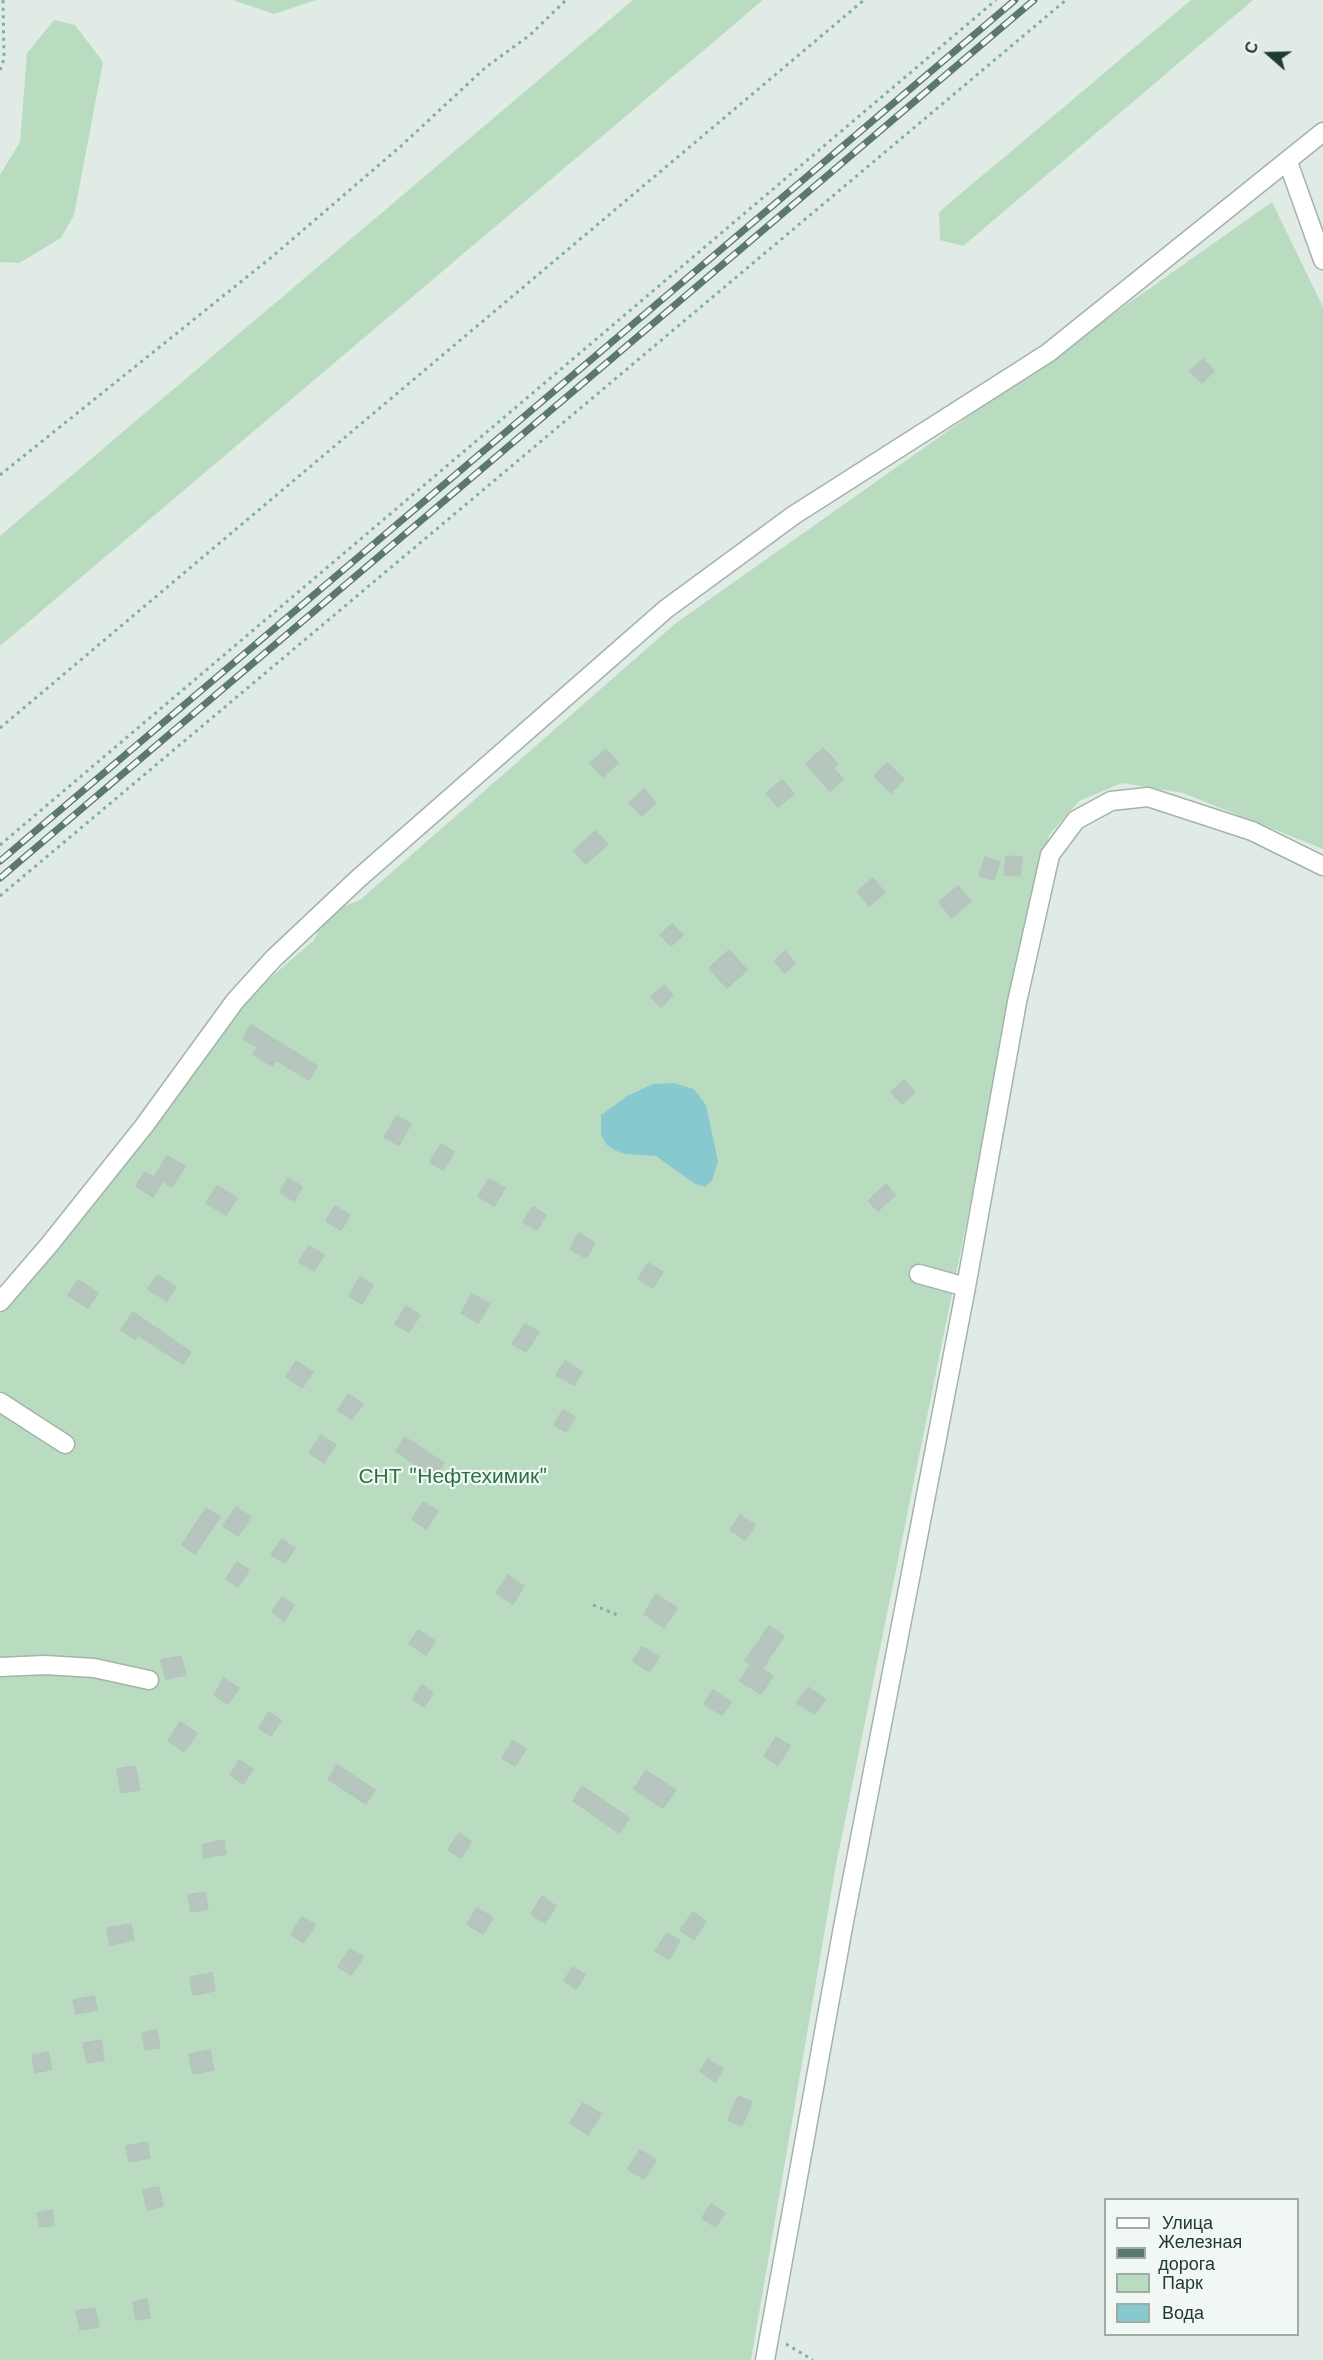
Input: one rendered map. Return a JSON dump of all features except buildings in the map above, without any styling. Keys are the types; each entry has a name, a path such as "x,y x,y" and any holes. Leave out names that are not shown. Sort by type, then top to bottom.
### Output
{"street":[{"path":"0,1302 50,1245 144,1126 235,1001 273,959 359,878 666,609 794,515 1048,353 1323,132"},
{"path":"1288,162 1323,260"},
{"path":"765,2360 847,1905 966,1287 1017,1002 1050,855 1076,820 1111,801 1148,797 1252,831 1323,866"},
{"path":"919,1274 966,1287"},
{"path":"0,1402 65,1444"},
{"path":"0,1668 45,1665 94,1668 149,1680"}],"path":[{"path":"0,70 4,59 3,0"},
{"path":"0,475 273,256 401,146 486,67 530,35 566,0"},
{"path":"0,728 864,0"},
{"path":"0,845 996,0"},
{"path":"0,896 1066,0"},
{"path":"593,1605 620,1616"},
{"path":"770,2331 792,2349 813,2360"}],"green space":[{"path":"233,0 316,0 274,14"},
{"path":"633,0 763,0 0,646 0,536"},
{"path":"1191,0 1253,0 963,246 940,240 939,212"},
{"path":"54,20 75,25 103,62 74,215 61,238 19,263 0,262 0,175 20,142 27,53"},
{"name":"СНТ \"Нефтехимик\"","path":"1272,202 1323,307 1323,849 1183,793 1122,783 1079,801 1049,835 966,1225 836,1865 751,2360 0,2360 0,1314 62,1242 232,1011 314,940 327,913 360,900 676,623"}],"water":[{"path":"674,1083 694,1089 706,1105 718,1161 712,1181 705,1187 695,1184 656,1156 625,1154 614,1150 606,1144 601,1135 601,1115 627,1096 653,1084"}],"railway":[{"path":"0,861 1015,0"},
{"path":"0,878 1034,0"}]}
